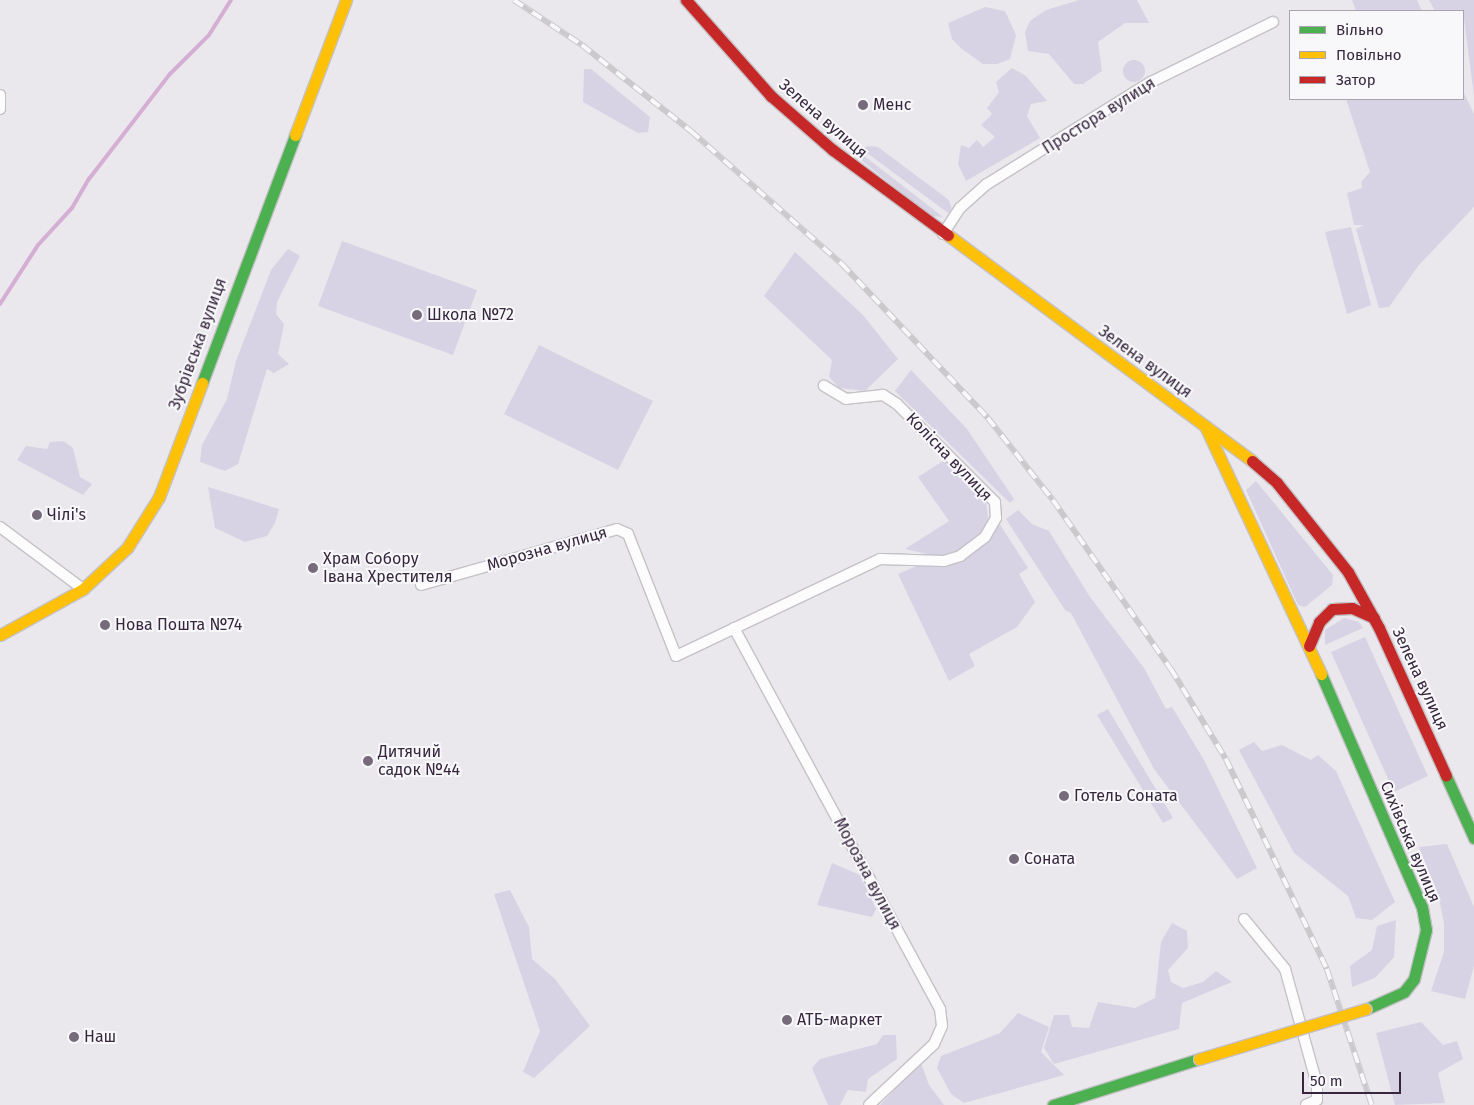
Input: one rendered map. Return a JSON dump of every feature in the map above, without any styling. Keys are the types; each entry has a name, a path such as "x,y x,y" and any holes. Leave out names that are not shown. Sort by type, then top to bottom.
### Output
{"main road":[{"name":"Зубрівська вулиця","path":"0,635 83,589 127,548 159,497 346,0"},
{"name":"Зелена вулиця","path":"686,0 740,65 790,113 943,234 1205,426 1284,490 1348,572 1374,618 1474,838"},
{"name":"Сихівська вулиця","path":"1053,1105 1199,1059 1366,1010 1404,992 1423,955 1426,930 1422,907 1309,646 1205,426"},
{"path":"1309,646 1318,622 1332,609 1352,608 1374,618"}],"street":[{"name":"Простора вулиця","path":"943,234 960,208 988,184 1151,82 1273,22"},
{"path":"0,96 0,109"},
{"name":"Колісна вулиця","path":"824,386 846,399 889,397 995,502 994,526 960,556 932,561 880,559"},
{"path":"0,527 83,589"},
{"name":"Морозна вулиця","path":"421,585 617,529 628,534 676,656 880,559"},
{"name":"Морозна вулиця","path":"734,628 940,1009 942,1026 934,1044 869,1105"},
{"path":"1244,919 1285,969 1317,1084 1317,1100 1306,1105"}],"shaded area":[{"path":"1079,0 1137,0 1149,23 1125,23 1098,42 1102,71 1083,84 1074,84 1049,54 1028,51 1025,32 1030,21 1046,10"},
{"path":"1352,0 1417,0 1422,10 1356,10"},
{"path":"1429,0 1474,0 1474,96 1464,10 1434,10"},
{"path":"985,7 1005,11 1016,35 1010,59 997,64 983,64 962,49 952,39 948,23"},
{"path":"1134,60 1142,63 1145,71 1142,79 1134,82 1126,79 1123,71 1126,63"},
{"path":"1012,68 1026,76 1047,101 1031,104 1027,116 1040,138 966,181 958,164 961,145 969,148 977,140 983,147 995,137 981,125 992,114 987,108 999,92 996,82"},
{"path":"584,69 591,69 650,117 648,132 638,133 583,102"},
{"path":"1464,93 1474,114 1474,207 1419,265 1389,307 1379,308 1356,229 1364,225 1354,225 1347,193 1362,188 1361,182 1370,172 1346,100 1464,100"},
{"path":"867,146 878,147 949,200 952,210 948,213 863,150"},
{"path":"863,155 943,217 931,216 862,161"},
{"path":"1351,227 1371,305 1347,314 1325,232"},
{"path":"342,241 477,290 453,355 318,306"},
{"path":"288,249 300,256 277,302 276,314 284,324 278,354 289,364 274,373 267,369 238,464 225,471 200,462 202,445 227,399 236,361 271,270"},
{"path":"795,252 863,315 898,359 865,391 839,388 829,377 832,360 764,296"},
{"path":"539,345 653,401 618,470 504,414"},
{"path":"911,370 967,429 1014,499 1010,503 895,391"},
{"path":"63,441 73,448 80,477 92,484 83,495 17,460 26,446 47,449 50,442"},
{"path":"946,459 986,501 989,524 958,554 941,557 905,549 949,521 918,477"},
{"path":"1256,481 1333,575 1332,585 1305,607 1298,605 1246,490"},
{"path":"208,487 279,509 275,523 267,536 245,542 215,528"},
{"path":"1018,510 1032,524 1049,531 1090,597 1144,668 1166,709 1172,707 1204,760 1257,868 1237,879 1154,769 1071,613 1065,610 1006,519"},
{"path":"999,523 1028,568 1019,574 1035,602 1017,627 969,654 975,666 949,681 898,574 919,565 957,563 984,544"},
{"path":"1344,618 1359,622 1363,628 1325,645 1325,630"},
{"path":"1365,637 1428,776 1394,792 1331,652"},
{"path":"1108,709 1173,818 1163,823 1097,715"},
{"path":"1254,742 1262,751 1282,745 1311,760 1318,755 1336,771 1395,902 1372,920 1356,918 1348,896 1294,853 1239,750"},
{"path":"1447,844 1474,907 1474,966 1465,999 1431,991 1444,952 1444,924 1439,898 1419,847"},
{"path":"832,863 860,875 876,909 872,917 817,905"},
{"path":"510,890 529,927 532,959 555,979 590,1026 534,1078 523,1072 540,1031 494,894"},
{"path":"1396,920 1394,957 1375,978 1352,987 1350,966 1372,950 1377,926"},
{"path":"1172,923 1187,931 1188,948 1168,970 1171,982 1183,988 1203,982 1216,971 1232,982 1182,1003 1179,1029 1054,1064 1044,1048 1054,1015 1069,1015 1072,1027 1089,1028 1098,1002 1135,1008 1155,998 1161,942"},
{"path":"1018,1013 1049,1027 1041,1052 1064,1075 964,1103 951,1094 937,1068 941,1056 1000,1033"},
{"path":"1421,1022 1443,1045 1457,1041 1463,1059 1438,1073 1445,1103 1395,1105 1376,1033"},
{"path":"883,1035 896,1035 897,1059 868,1079 866,1092 848,1090 840,1105 828,1105 812,1068 820,1059 877,1044"},
{"path":"921,1063 929,1085 944,1105 880,1105"}],"waterway":[{"path":"0,304 38,245 72,208 89,179 170,74 209,35 231,0"}],"railway":[{"path":"514,0 582,45 691,131 842,264 988,418 1053,500 1171,669 1226,759 1327,969 1372,1105"}],"traffic: fast":[{"path":"202,383 295,135"},
{"path":"1321,674 1422,907 1426,930 1414,979 1404,992 1366,1009"},
{"path":"1446,776 1474,838"},
{"path":"1053,1105 1199,1059"}],"traffic: slow":[{"path":"295,135 346,0"},
{"path":"948,235 1252,461"},
{"path":"0,635 83,589 127,548 159,497 202,383"},
{"path":"1205,426 1321,674"},
{"path":"1199,1059 1366,1009"}],"traffic: jam":[{"path":"686,0 771,96 833,150 948,235"},
{"path":"1252,461 1277,483 1348,572 1379,628 1446,776"},
{"path":"1309,646 1319,622 1332,609 1352,608 1374,618"}],"place":[{"name":"Менс","path":"863,105"},
{"name":"Школа №72","path":"417,315"},
{"name":"Чілі's","path":"37,515"},
{"name":"Храм Собору Івана Хрестителя","path":"313,568"},
{"name":"Нова Пошта №74","path":"105,625"},
{"name":"Дитячий садок №44","path":"368,761"},
{"name":"Готель Соната","path":"1064,796"},
{"name":"Соната","path":"1014,859"},
{"name":"АТБ-маркет","path":"787,1020"},
{"name":"Наш","path":"74,1037"}]}
